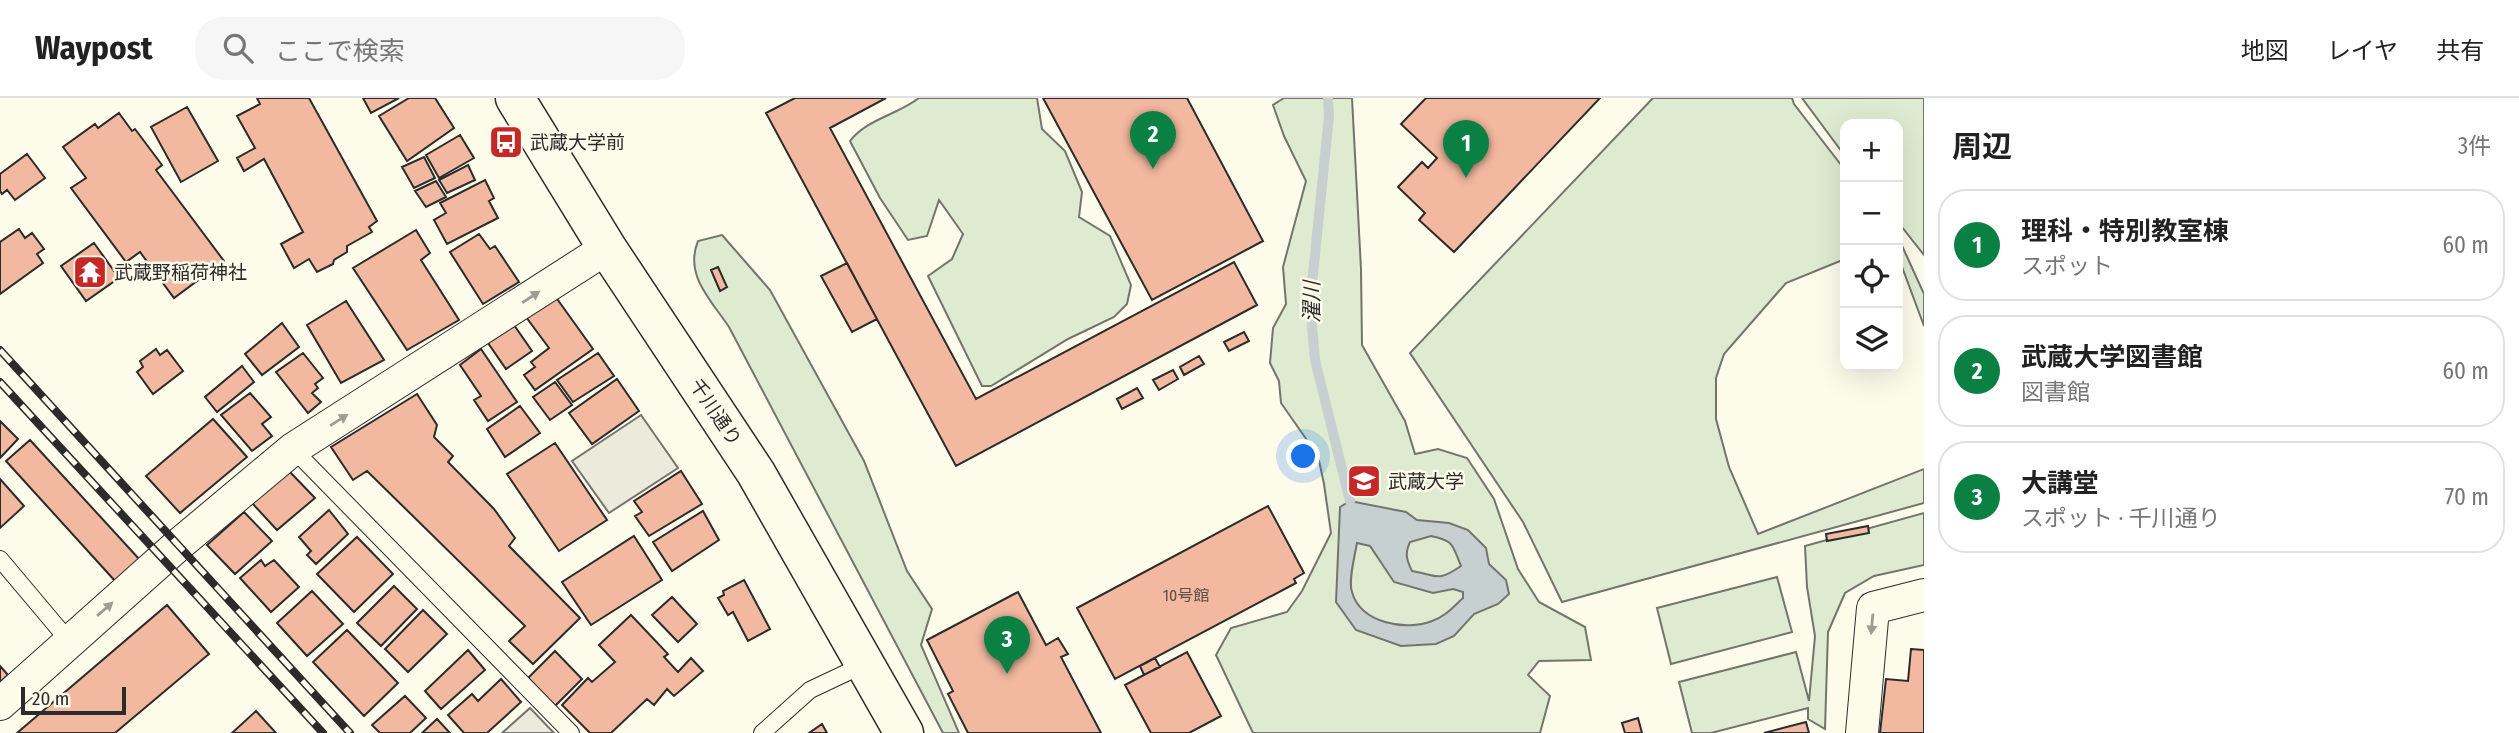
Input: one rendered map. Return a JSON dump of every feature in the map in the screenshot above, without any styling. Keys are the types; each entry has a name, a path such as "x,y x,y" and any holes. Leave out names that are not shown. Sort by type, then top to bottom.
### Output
{"main road":[{"name":"千川通り","path":"515,98 607,248 756,473 904,733"}],"street":[{"path":"0,704 177,546 293,449 607,248"},
{"path":"1862,733 1873,608 1924,595"}],"lane":[{"path":"293,449 571,733"},
{"path":"0,559 69,640"},
{"path":"762,733 810,690 865,664"}],"green space":[{"path":"919,98 1037,98 1042,129 1065,151 1082,192 1079,217 1110,236 1131,285 1127,304 1114,317 1068,339 991,386 982,386 928,276 952,259 963,234 939,200 927,236 908,240 880,198 850,141 865,127"},
{"path":"1284,98 1352,98 1362,345 1405,421 1415,454 1438,449 1467,458 1494,499 1518,569 1539,602 1585,627 1591,660 1539,661 1528,675 1550,696 1540,733 1253,733 1216,655 1231,628 1287,612 1302,591 1331,533 1318,456 1281,403 1279,381 1270,363 1273,328 1286,304 1283,267 1306,181 1284,136 1273,105"},
{"path":"1653,98 1792,98 1840,164 1840,261 1786,283 1724,354 1716,378 1716,419 1729,467 1758,534 1924,469 1924,503 1562,602 1523,522 1410,353"},
{"path":"1802,98 1924,98 1924,255 1903,228 1903,119 1840,119 1840,149"},
{"path":"722,235 770,290 864,461 907,571 932,609 921,645 959,733 943,733 729,327 702,287 694,265 698,241"},
{"path":"1903,248 1924,294 1924,326 1903,269"},
{"path":"1924,513 1924,565 1874,576 1845,593 1828,632 1825,729 1808,719 1808,708 1711,733 1692,733 1679,682 1796,652 1809,701 1815,636 1807,587 1805,546"},
{"path":"1777,577 1792,632 1671,664 1657,608"}],"shaded area":[{"path":"641,415 678,468 609,513 572,461"},
{"path":"1350,501 1406,512 1417,520 1449,523 1468,530 1486,548 1489,564 1506,580 1509,594 1498,604 1474,614 1454,636 1436,644 1401,646 1356,630 1336,602 1340,507","holes":["1431,536 1449,542 1461,566 1441,576 1412,571 1407,556 1410,542","1357,543 1370,546 1394,582 1433,593 1453,589 1463,592 1463,598 1441,617 1422,624 1398,625 1375,618 1357,603 1352,592 1351,575"]},
{"path":"530,708 554,733 502,733"}],"building":[{"path":"257,98 309,98 377,221 369,227 372,232 347,246 347,252 334,260 333,264 317,272 309,259 294,268 281,244 303,232 264,159 244,171 237,158 255,148 237,116 260,104"},
{"path":"363,98 399,98 371,113"},
{"path":"409,98 435,98 454,128 407,161 379,116"},
{"path":"795,98 886,98 830,128 976,399 1234,262 1257,305 956,466 766,113"},
{"path":"1043,98 1187,98 1263,241 1152,300"},
{"path":"1426,98 1600,98 1454,252 1419,220 1425,213 1398,187 1422,162 1428,168 1437,158 1401,124"},
{"path":"187,107 218,161 181,182 151,127"},
{"path":"119,113 132,131 135,129 162,165 156,170 224,261 174,298 140,252 126,262 71,188 86,178 63,147 95,124 98,128"},
{"path":"460,135 474,158 439,178 426,155"},
{"path":"27,154 45,178 15,200 7,190 2,194 0,191 0,174"},
{"path":"424,157 435,178 414,188 402,167"},
{"path":"468,165 475,180 447,193 439,180"},
{"path":"485,180 494,198 489,201 498,218 447,244 434,220 446,213 440,203"},
{"path":"436,181 446,197 426,207 415,191"},
{"path":"19,229 25,238 32,233 44,249 37,254 43,263 0,294 0,242"},
{"path":"416,230 430,253 421,260 459,320 407,350 353,268"},
{"path":"479,234 490,249 495,246 519,282 483,304 450,252"},
{"path":"94,243 119,278 86,301 61,266"},
{"path":"847,263 877,319 852,332 821,276"},
{"path":"718,267 727,287 720,291 711,270"},
{"path":"555,296 593,349 535,390 524,375 535,367 531,362 549,348 526,317"},
{"path":"346,301 384,360 341,383 307,325"},
{"path":"282,323 299,347 262,375 245,354"},
{"path":"514,325 532,351 506,369 488,343"},
{"path":"1244,332 1249,341 1229,351 1224,342"},
{"path":"156,349 160,355 167,350 183,371 153,394 137,372 143,367 140,361"},
{"path":"481,349 517,402 488,421 474,400 481,396 460,365"},
{"path":"303,353 323,378 315,384 318,388 312,393 321,402 308,413 276,372"},
{"path":"598,353 614,376 573,402 557,380"},
{"path":"1199,356 1204,364 1184,375 1180,367"},
{"path":"242,366 254,382 217,412 205,397"},
{"path":"1173,370 1178,379 1159,390 1153,380"},
{"path":"617,379 639,411 592,444 569,413"},
{"path":"555,382 572,405 550,420 533,397"},
{"path":"1137,388 1143,398 1122,409 1117,399"},
{"path":"250,393 271,417 262,424 272,436 252,451 221,415"},
{"path":"417,394 437,425 434,437 453,456 448,462 494,509 515,538 509,546 580,618 533,664 509,641 525,626 367,471 353,480 331,447"},
{"path":"520,406 540,433 505,457 487,429"},
{"path":"213,419 247,457 180,513 146,476"},
{"path":"0,421 18,439 0,458"},
{"path":"30,440 140,560 116,582 6,461"},
{"path":"555,443 607,520 559,551 507,474"},
{"path":"289,471 315,498 277,530 252,503"},
{"path":"681,471 702,504 649,536 635,516 642,512 634,501"},
{"path":"0,479 24,506 0,528"},
{"path":"1268,506 1304,573 1294,579 1296,583 1115,679 1077,608"},
{"path":"329,510 348,534 316,564 307,555 311,551 299,537"},
{"path":"703,511 719,540 672,571 653,542"},
{"path":"244,512 272,541 235,574 207,545"},
{"path":"1868,526 1869,533 1827,541 1826,534"},
{"path":"634,536 662,580 591,625 562,582"},
{"path":"357,537 393,574 354,612 317,574"},
{"path":"261,560 265,566 274,560 299,587 271,612 240,578"},
{"path":"744,580 770,629 748,641 733,612 728,615 718,598 724,595 723,591"},
{"path":"394,586 417,609 381,646 357,623"},
{"path":"312,591 343,624 307,656 277,623"},
{"path":"1018,592 1046,645 1058,638 1068,654 1061,657 1101,733 968,733 948,694 953,691 927,640"},
{"path":"672,597 697,624 678,642 652,615"},
{"path":"167,605 209,654 115,733 17,733"},
{"path":"423,610 447,634 408,672 385,649"},
{"path":"631,615 668,654 664,657 678,672 691,658 703,671 674,696 667,689 654,705 647,699 611,733 590,733 562,705 588,678 592,682 615,662 599,645"},
{"path":"347,630 398,683 364,716 313,662"},
{"path":"1911,649 1924,650 1924,733 1880,733 1886,679 1908,681"},
{"path":"468,650 485,670 441,709 425,691"},
{"path":"555,651 582,679 555,706 528,678"},
{"path":"1187,652 1221,716 1189,733 1151,733 1125,685"},
{"path":"1155,658 1160,667 1144,675 1140,666"},
{"path":"0,666 8,675 0,682"},
{"path":"501,679 521,702 487,733 464,733 448,715 472,694 478,701"},
{"path":"405,696 426,718 410,733 380,733 372,725"},
{"path":"256,711 276,733 232,733"},
{"path":"1638,718 1642,733 1625,733 1622,723"},
{"path":"437,719 450,733 422,733"},
{"path":"1806,722 1809,733 1764,733"},
{"path":"822,724 827,733 809,733"}],"waterway":[{"name":"濯川","path":"1328,98 1329,116 1310,304 1315,360 1350,501"}],"railway":[{"path":"0,350 350,733"},
{"path":"0,382 323,733"}],"place":[{"name":"武蔵大学前","path":"506,142"},
{"name":"武蔵大学図書館","path":"1153,169"},
{"name":"理科・特別教室棟","path":"1466,178"},
{"name":"武蔵野稲荷神社","path":"90,272"},
{"name":"武蔵大学","path":"1364,481"},
{"name":"大講堂","path":"1007,674"}]}
